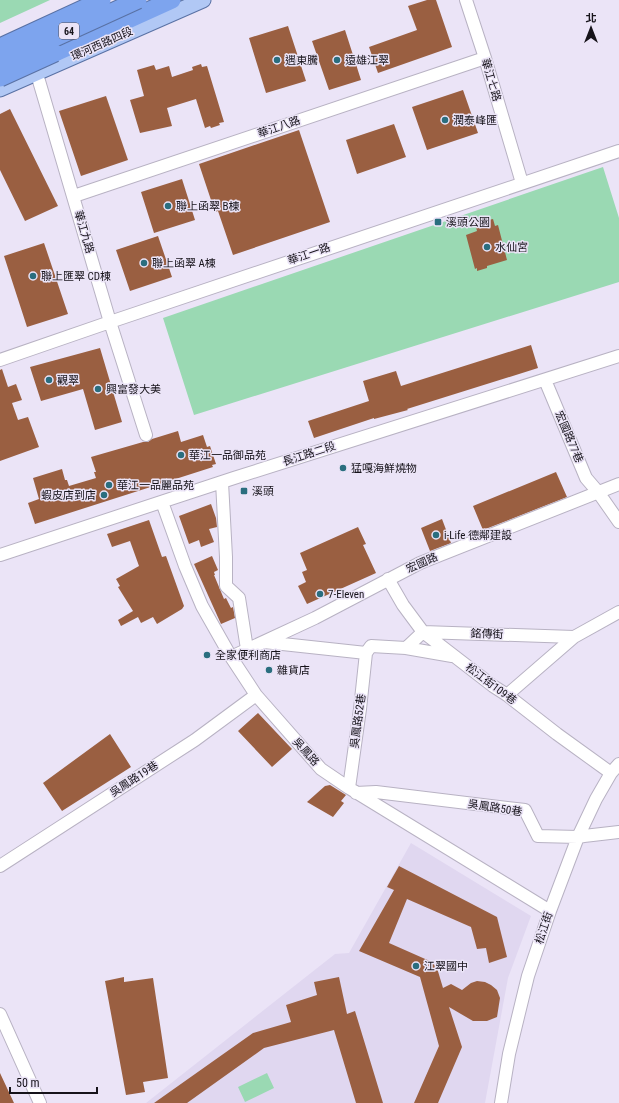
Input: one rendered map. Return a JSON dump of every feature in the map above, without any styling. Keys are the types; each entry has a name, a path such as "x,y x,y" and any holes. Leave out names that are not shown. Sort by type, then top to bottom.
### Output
{"highway":[{"name":"64","path":"0,48 102,0"},
{"name":"64","path":"0,63 138,0"},
{"path":"0,78 172,0"}],"main road":[{"path":"0,60 131,0"},
{"name":"環河西路四段","path":"0,89 203,0"}],"street":[{"path":"0,41 90,0"},
{"name":"華江七路","path":"466,0 522,183"},
{"name":"華江九路","path":"22,30 37,72 110,322 146,435"},
{"name":"華江八路","path":"74,196 485,58"},
{"name":"華江一路","path":"0,360 619,151"},
{"name":"長江路二段","path":"0,555 222,482 619,356"},
{"name":"宏國路77巷","path":"545,380 586,478 598,492 619,522"},
{"path":"222,482 226,586 239,598 247,649"},
{"name":"宏國路","path":"231,656 315,618 420,563 619,484"},
{"name":"吳鳳路","path":"162,502 185,566 202,606 231,656 256,695 321,769 352,790 550,911"},
{"name":"松江街109巷","path":"388,579 403,605 423,632 557,734 615,768"},
{"path":"507,695 574,637 619,612"},
{"path":"406,648 423,632"},
{"name":"銘傳街","path":"423,632 574,637"},
{"path":"262,642 366,653 371,646 406,648 455,657"},
{"name":"吳鳳路52巷","path":"352,790 366,653"},
{"name":"吳鳳路19巷","path":"5,862 195,740 256,695"},
{"name":"松江街","path":"501,1103 509,1054 519,1011 528,976 550,911 578,837 596,799 615,768"},
{"name":"吳鳳路50巷","path":"352,790 526,810 538,836 578,837 619,832"},
{"path":"0,1014 40,1103"}],"shaded area":[{"name":"江翠國中","path":"411,843 531,916 508,978 485,1103 146,1103 335,954 349,953"}],"green space":[{"path":"0,0 50,0 0,23"},
{"path":"603,167 619,218 619,282 194,415 163,318"},
{"path":"267,1073 274,1088 245,1102 238,1087"}],"building":[{"path":"427,0 436,0 452,47 378,73 369,47 417,30 408,6"},
{"name":"遇東騰","path":"288,26 306,81 266,93 249,38"},
{"name":"遠雄江翠","path":"345,30 361,80 329,90 312,41"},
{"path":"201,64 202,67 207,66 224,122 211,128 210,126 205,128 196,99 167,108 172,126 140,133 130,100 144,96 137,70 154,65 156,70 169,66 172,77 193,70 192,67"},
{"name":"潤泰峰匯","path":"463,90 478,133 427,150 412,107"},
{"path":"106,96 128,160 81,176 59,111"},
{"path":"10,109 58,206 25,221 0,170 0,114"},
{"path":"394,124 406,157 357,174 346,140"},
{"path":"299,130 330,222 233,255 218,211 215,212 199,164"},
{"name":"聯上函翠 B棟","path":"182,179 195,220 154,233 141,192"},
{"name":"水仙宮","path":"493,219 495,226 498,225 507,260 487,266 487,268 477,271 477,268 475,269 466,235 477,231 475,223"},
{"name":"聯上函翠 A棟","path":"158,236 172,277 130,291 116,250"},
{"name":"聯上匯翠 CD棟","path":"44,243 68,314 27,327 4,256"},
{"path":"531,345 538,368 407,409 408,410 374,418 314,438 308,421 369,401 363,381 396,371 401,386"},
{"path":"100,348 122,422 95,430 83,389 41,401 30,367"},
{"path":"2,369 8,387 16,384 22,400 12,403 18,420 28,417 39,447 0,461 0,370"},
{"path":"178,431 181,442 203,435 207,447 210,446 216,464 212,465 213,467 35,524 28,503 39,499 33,478 62,469 65,480 67,480 69,486 96,478 94,472 96,472 91,457 143,442 148,442 152,439"},
{"path":"556,472 567,497 483,530 473,506"},
{"path":"211,504 216,518 217,527 209,529 214,542 201,547 199,540 189,544 179,516"},
{"name":"i-Life 德鄰建設","path":"442,519 451,543 430,551 421,528"},
{"path":"149,520 162,557 166,556 184,606 182,609 157,624 153,617 141,623 138,617 121,626 118,620 133,611 118,587 120,586 116,579 139,566 130,541 112,547 107,534"},
{"path":"358,527 366,544 363,545 376,573 307,604 298,586 306,582 302,572 307,570 300,553"},
{"path":"212,556 218,570 214,572 214,575 224,599 226,598 231,608 233,607 235,618 221,624 194,564"},
{"path":"258,713 292,749 272,767 238,731"},
{"path":"110,734 131,767 62,811 43,783"},
{"path":"330,785 346,795 341,801 344,803 333,817 307,802 325,786"},
{"path":"399,866 497,917 507,957 489,963 486,948 477,949 471,927 407,899 389,943 432,962 437,968 443,988 451,984 462,990 471,983 477,981 485,982 497,990 500,998 497,1017 487,1021 473,1021 449,1007 462,1047 438,1103 414,1103 439,1046 420,977 359,951 394,890 387,887"},
{"path":"124,977 124,982 153,978 168,1078 143,1082 145,1092 126,1095 105,981"},
{"path":"339,977 347,1014 355,1011 383,1103 356,1103 334,1030 264,1048 187,1103 154,1103 253,1033 291,1022 286,1005 317,995 314,982"},
{"path":"0,1073 14,1103 0,1103"}],"place":[{"name":"遇東騰","path":"277,60"},
{"name":"遠雄江翠","path":"337,60"},
{"name":"潤泰峰匯","path":"445,120"},
{"name":"聯上函翠 B棟","path":"168,206"},
{"name":"溪頭公園","path":"438,222"},
{"name":"水仙宮","path":"487,247"},
{"name":"聯上函翠 A棟","path":"144,263"},
{"name":"聯上匯翠 CD棟","path":"33,276"},
{"name":"觀翠","path":"49,380"},
{"name":"興富發大美","path":"98,389"},
{"name":"華江一品御品苑","path":"181,455"},
{"name":"猛嘎海鮮燒物","path":"343,468"},
{"name":"華江一品麗品苑","path":"109,485"},
{"name":"溪頭","path":"244,491"},
{"name":"蝦皮店到店","path":"104,495"},
{"name":"i-Life 德鄰建設","path":"436,535"},
{"name":"7-Eleven","path":"320,594"},
{"name":"全家便利商店","path":"207,655"},
{"name":"雜貨店","path":"269,670"},
{"name":"江翠國中","path":"416,966"}]}
